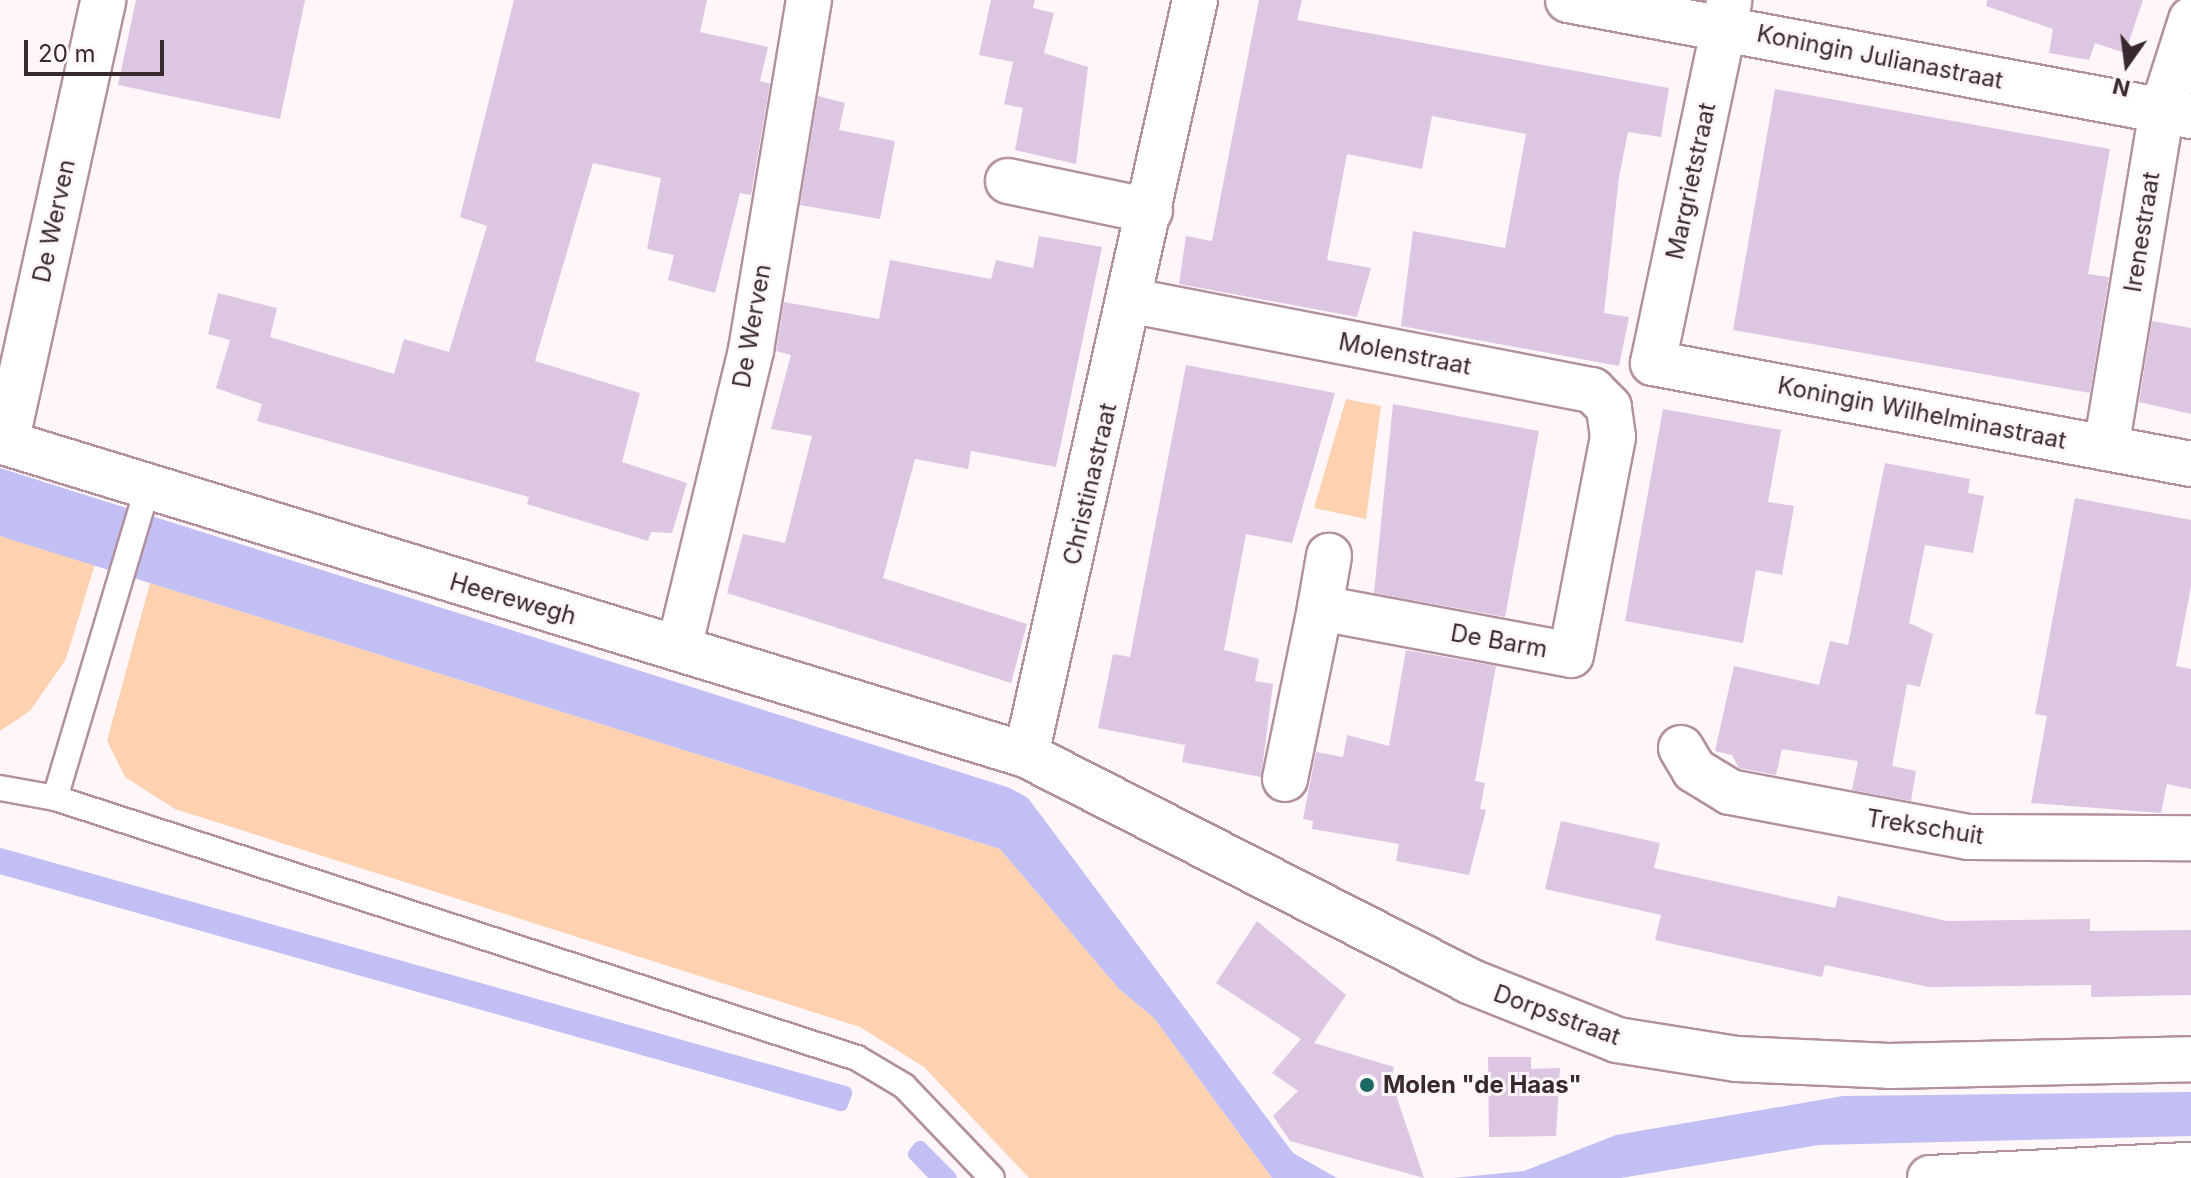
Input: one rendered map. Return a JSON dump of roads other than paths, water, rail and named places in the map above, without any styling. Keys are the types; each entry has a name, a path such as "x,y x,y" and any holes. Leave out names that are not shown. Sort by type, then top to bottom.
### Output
{"street":[{"name":"De Werven","path":"3,442 103,0"},
{"name":"De Werven","path":"679,648 751,350 809,0"},
{"name":"Christinastraat","path":"1026,755 1133,301 1195,0"},
{"name":"Koningin Julianastraat","path":"1568,0 1726,14 2176,113"},
{"name":"Margrietstraat","path":"1653,363 1726,14"},
{"name":"Irenestraat","path":"2106,448 2176,113 2191,20"},
{"path":"1008,181 1150,211"},
{"name":"Molenstraat","path":"1133,301 1592,390 1609,407"},
{"path":"1609,407 1653,363"},
{"name":"Koningin Wilhelminastraat","path":"1653,363 2191,464"},
{"name":"De Barm","path":"1320,608 1571,655 1613,437 1609,407"},
{"name":"Heerewegh","path":"3,442 144,499 679,648 1026,755"},
{"path":"1285,779 1329,556"},
{"name":"Trekschuit","path":"1681,748 1694,770 1730,792 1969,837 2191,838"},
{"name":"Dorpsstraat","path":"1026,755 1469,981 1617,1040 1737,1059 1889,1066 2191,1059"},
{"path":"1930,1178 2191,1165"}],"lane":[{"path":"55,798 144,499"},
{"path":"0,788 55,798 857,1058 904,1086 992,1178"}],"water":[{"path":"0,468 1010,788 1028,798 1293,1153 1337,1178 1272,1178 1154,1018 1119,989 1000,849 0,536"},
{"path":"2191,1092 2191,1136 1819,1145 1621,1178 1453,1178 1524,1171 1616,1135 1843,1096"}],"waterway":[{"path":"0,855 845,1093 841,1104 0,867"},
{"path":"938,1178 915,1154 920,1148 950,1178"}],"place":[{"name":"Molen \"de Haas\"","path":"1367,1085"}]}
